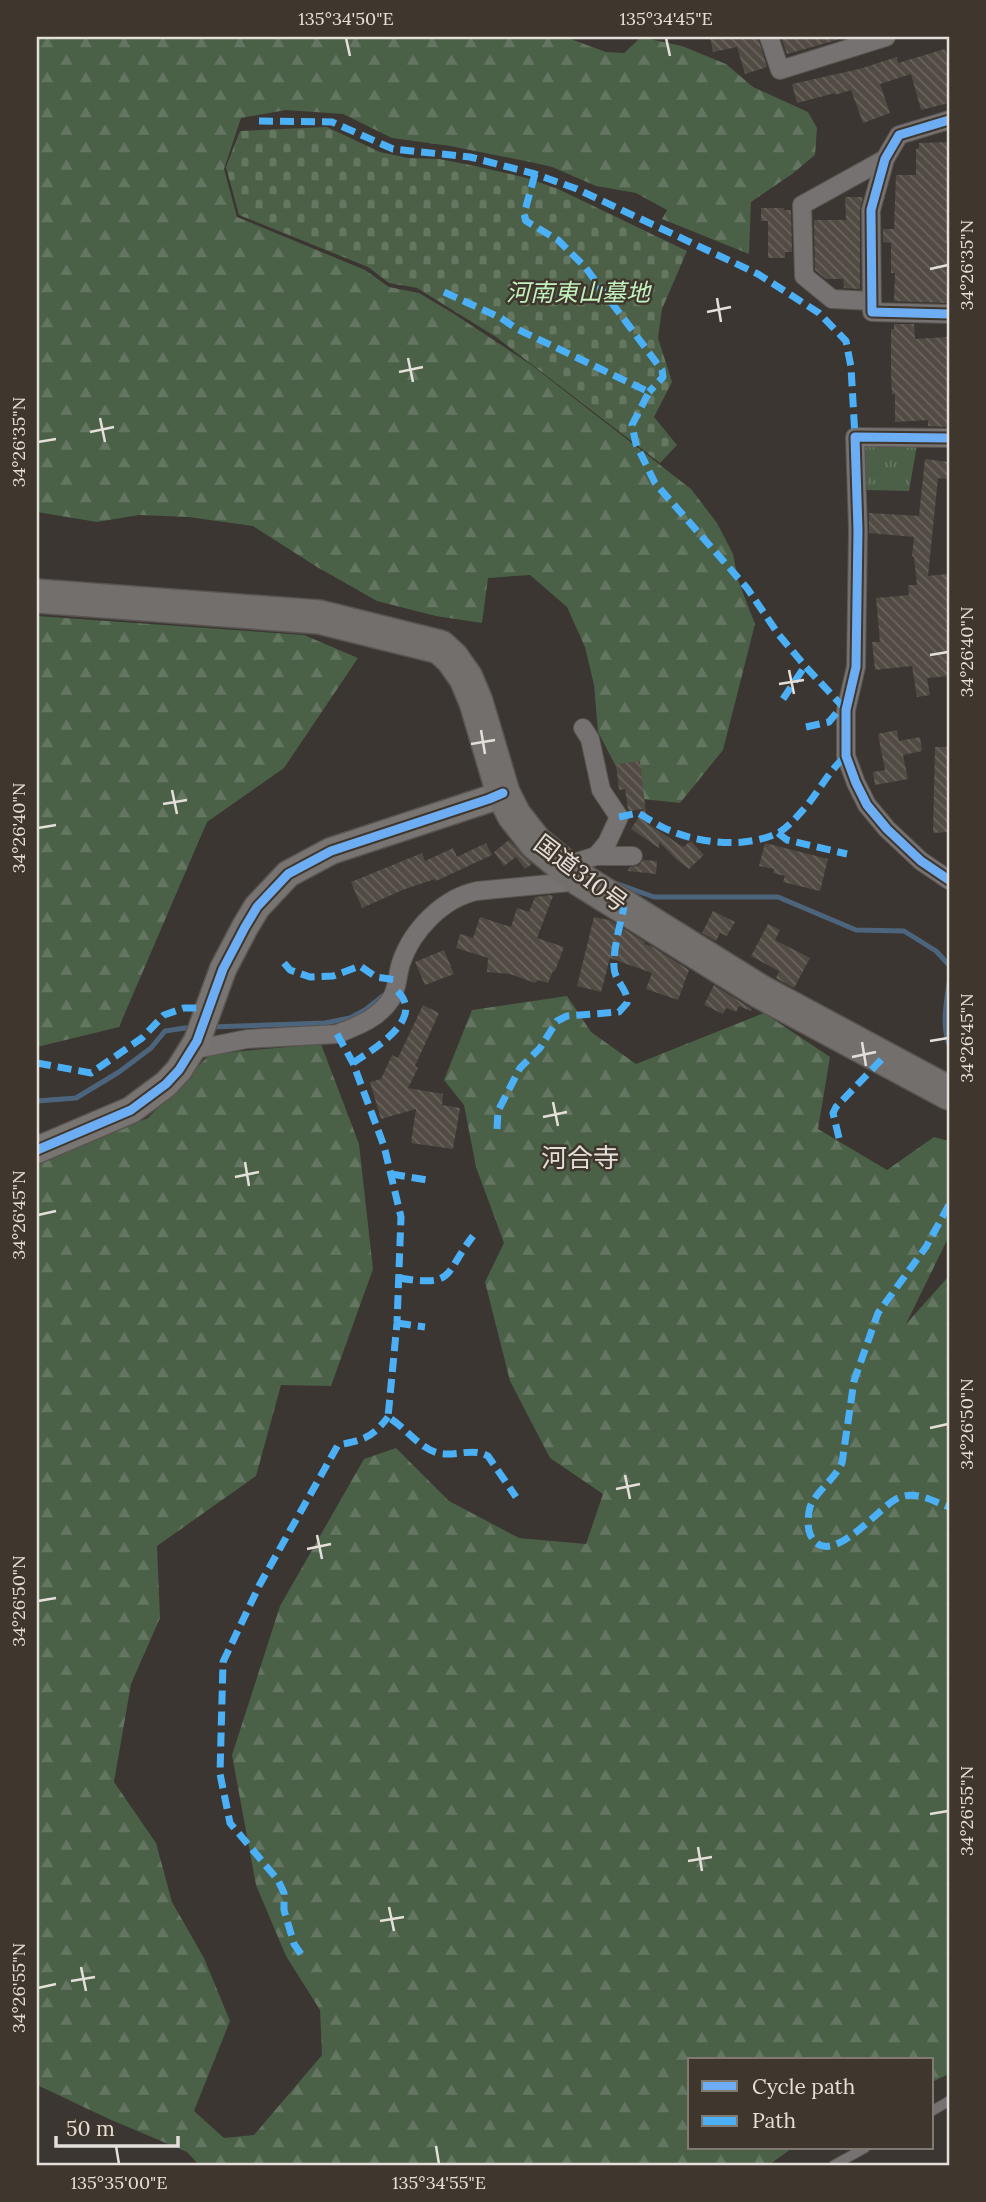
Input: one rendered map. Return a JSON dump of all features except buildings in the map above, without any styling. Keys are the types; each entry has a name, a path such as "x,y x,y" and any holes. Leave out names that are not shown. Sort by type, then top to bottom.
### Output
{"highway":[{"name":"国道310号","path":"37,596 320,617 440,647 452,658 466,678 476,702 503,793 514,815 536,842 761,992 949,1093"}],"street":[{"path":"769,37 780,70 886,37"},
{"path":"949,120 899,135 885,159 871,210 872,312 949,314"},
{"path":"872,301 832,299 804,276 802,205 885,159"},
{"path":"949,438 855,437 858,530 856,667 846,710 846,756 867,805 887,830 921,861 949,880"},
{"path":"578,870 607,843 619,817 601,790 590,739 583,728"},
{"path":"37,1150 131,1110 166,1084 179,1070 195,1045 223,969 245,927 257,907 288,874 331,851 503,793"},
{"path":"195,1045 337,1034 372,1019 396,990 408,946 442,907 462,894 633,856"}],"lane":[{"path":"834,2165 861,2150"}],"green space":[{"path":"37,37 565,37 606,52 624,53 639,39 649,39 682,46 726,64 753,87 808,112 817,128 815,155 751,202 749,254 662,219 667,210 636,193 596,186 552,167 535,163 450,146 392,138 343,114 286,110 241,118 224,169 237,217 365,270 389,287 419,293 451,312 530,364 691,489 717,523 733,554 738,580 755,624 723,750 680,803 643,799 621,776 598,732 594,685 585,647 567,607 530,575 488,578 482,623 436,616 377,601 253,526 188,517 139,515 97,522 37,512"},
{"name":"河南東山墓地","path":"327,127 380,152 408,158 439,159 527,178 558,189 687,251 662,309 658,338 672,382 654,417 677,445 660,463 496,337 417,288 389,283 368,267 239,215 226,167 240,131"},
{"path":"863,442 917,445 909,491 867,490 863,470"},
{"path":"37,616 304,635 358,658 284,768 207,822 119,1027 37,1047"},
{"path":"567,996 591,1032 636,1064 764,1013 830,1057 818,1129 887,1170 934,1137 949,1141 949,1236 906,1324 949,1276 949,2074 934,2081 934,2058 688,2058 688,2150 789,2150 769,2165 199,2165 187,2152 37,2085 37,1164 148,1118 210,1054 321,1044 359,1144 373,1269 331,1386 281,1385 256,1476 157,1546 160,1618 131,1684 114,1782 156,1843 172,1902 204,1958 230,2021 194,2111 224,2138 254,2135 322,2055 320,2010 286,1956 256,1885 232,1755 280,1606 364,1459 396,1448 449,1501 519,1538 586,1544 603,1494 550,1458 510,1381 485,1282 504,1243 476,1167 464,1105 444,1080 472,1010"}],"waterway":[{"path":"615,883 654,897 778,897 856,930 904,931 936,951 949,965"},
{"path":"949,983 945,1022 949,1045"},
{"path":"209,1027 325,1023 350,1018 384,995"},
{"path":"37,1101 76,1098 119,1072 151,1048 165,1031 192,1027"}],"marked path":[{"path":"259,121 332,122 393,149 470,157 535,174 577,189 758,274 819,313 846,341 851,367 855,437"},
{"path":"535,174 524,214 526,221 558,240 585,267 662,370 663,377 649,392"},
{"path":"444,292 649,392 632,425 636,444 655,483 747,588 779,635 805,666 846,710"},
{"path":"783,699 805,666"},
{"path":"806,727 829,722 842,706"},
{"path":"619,817 638,813 671,831 710,841 739,842 766,838 778,833 794,820 846,756"},
{"path":"778,833 787,840 847,854"},
{"path":"497,1129 498,1111 520,1068 540,1048 557,1021 567,1016 619,1012 627,1003 626,994 616,977 614,967 624,907"},
{"path":"284,963 290,970 310,977 333,976 360,966 376,977 397,980"},
{"path":"353,1063 384,1041 402,1022 406,1011 404,1001 396,990"},
{"path":"37,1063 91,1073 142,1038 164,1015 184,1008 209,1008"},
{"path":"337,1034 353,1063 384,1146 401,1217 397,1323 388,1417 418,1442 438,1453 476,1452 488,1456 516,1497"},
{"path":"839,1138 833,1113 836,1107 883,1058"},
{"path":"391,1174 427,1180"},
{"path":"949,1205 926,1247 878,1313 854,1381 842,1463 813,1501 808,1528 818,1544 829,1546 854,1534 898,1498 918,1496 949,1507"},
{"path":"399,1278 430,1281 440,1279 451,1269 473,1236"},
{"path":"397,1323 425,1327"},
{"path":"301,1954 294,1944 284,1910 284,1893 278,1880 230,1823 220,1774 223,1662 260,1584 338,1445 366,1437 377,1430 388,1417"}],"cycle path":[{"path":"949,120 899,135 885,159 871,210 872,312 949,314"},
{"path":"949,438 855,437 858,530 856,667 846,710 846,756 867,805 887,829 921,861 949,880"},
{"path":"37,1150 131,1110 166,1084 179,1070 197,1041 223,969 245,927 257,907 288,874 331,851 503,793"}],"district":[{"name":"河合寺","path":"580,1157"}]}
